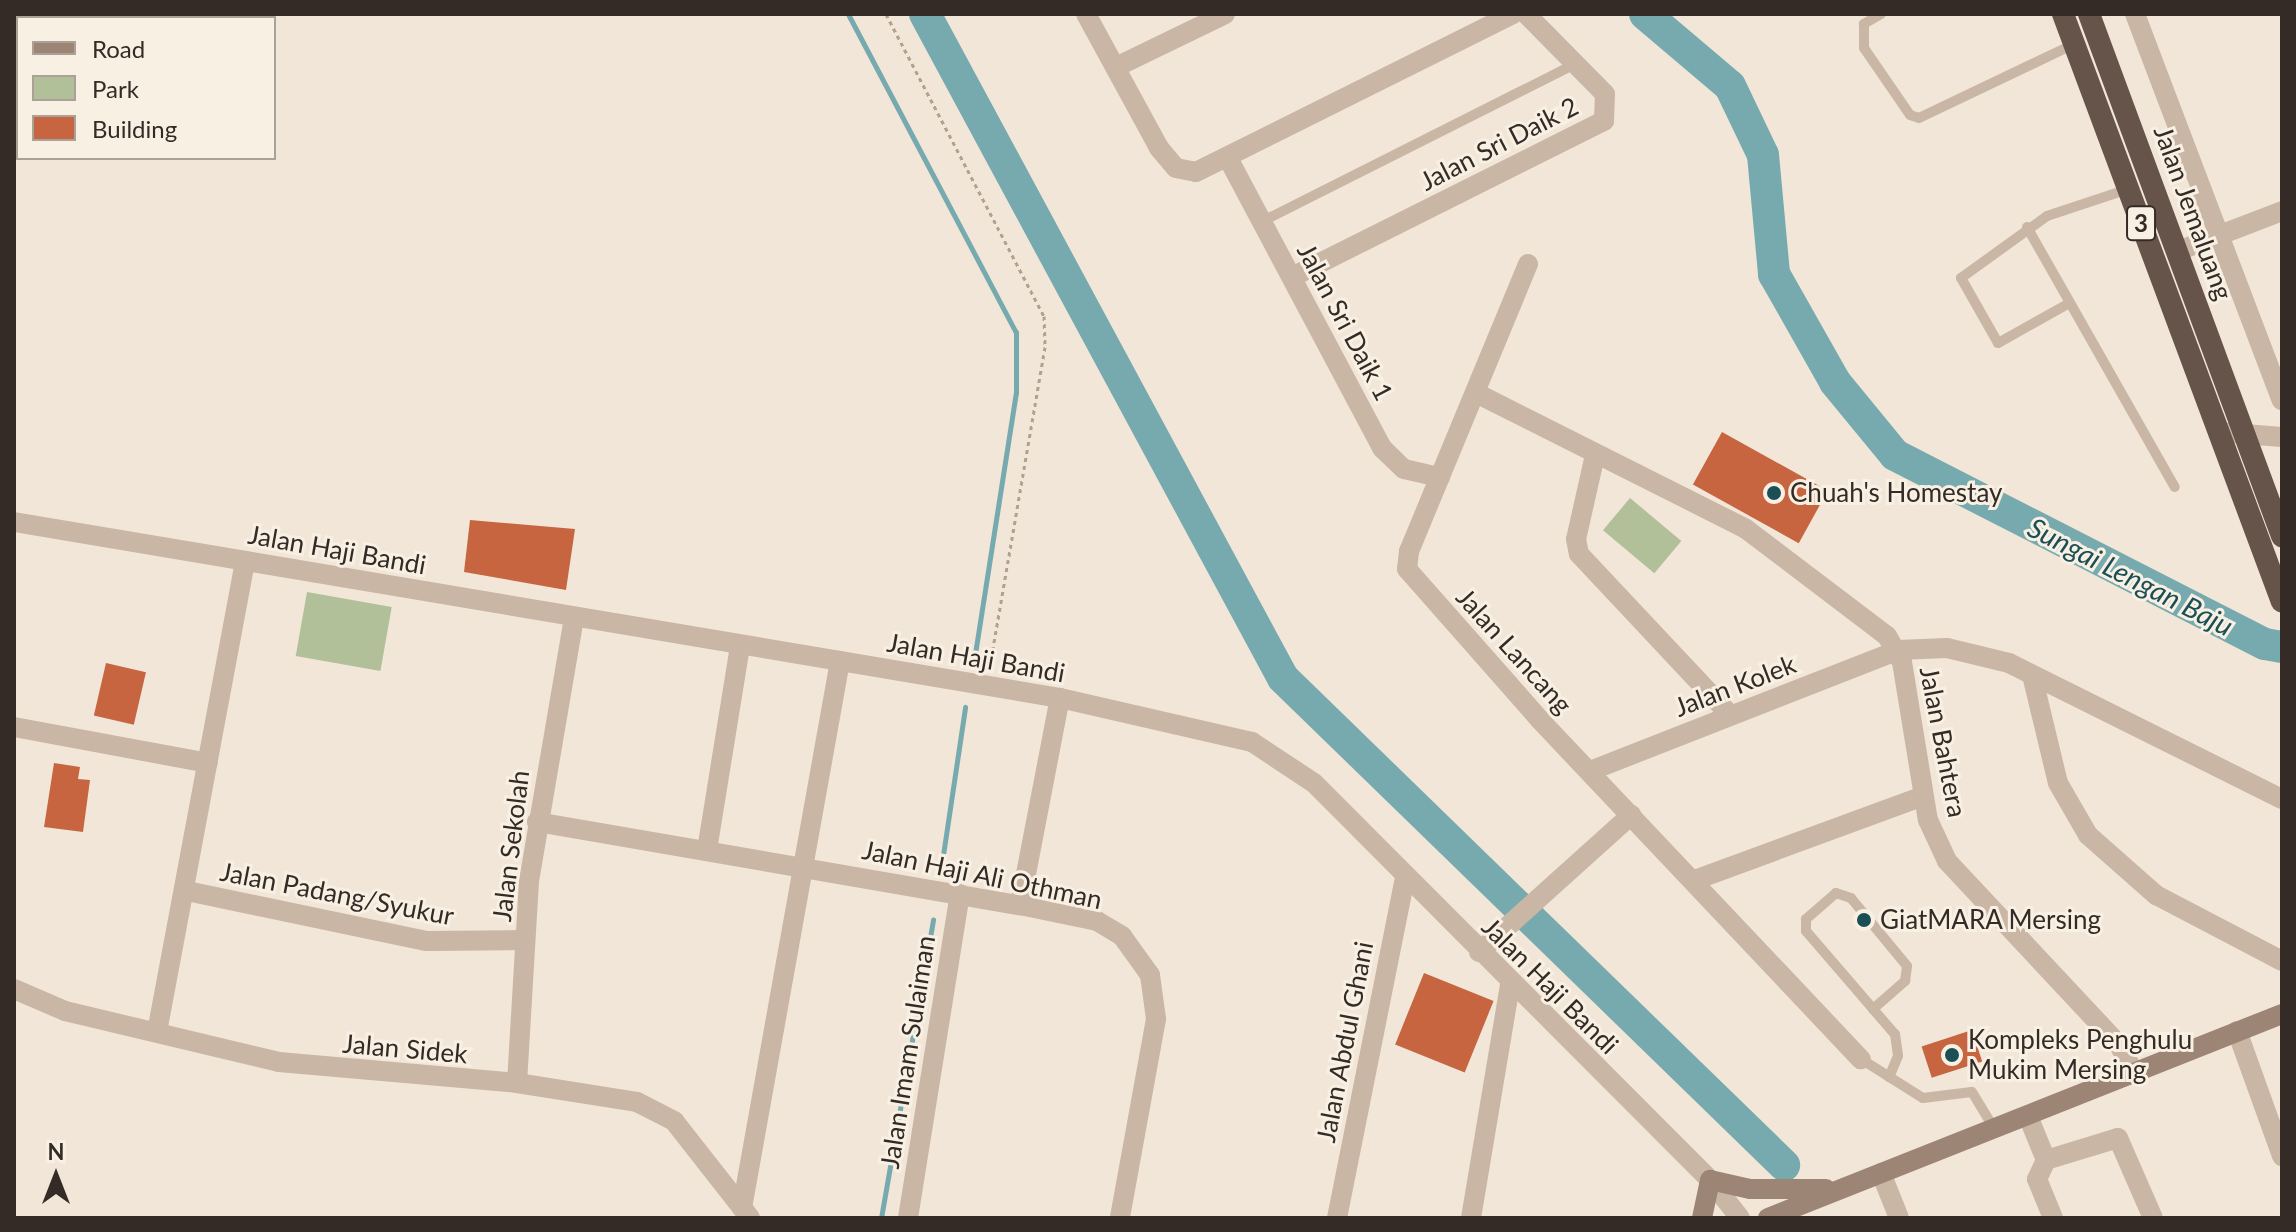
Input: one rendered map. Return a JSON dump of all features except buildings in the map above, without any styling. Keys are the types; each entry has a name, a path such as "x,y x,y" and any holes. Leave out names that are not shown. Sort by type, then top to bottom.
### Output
{"highway":[{"name":"Jalan Jemaluang","path":"2063,14 2219,432"},
{"name":"Jalan Jemaluang","path":"2089,14 2242,432"},
{"name":"3","path":"2219,432 2282,602"},
{"name":"3","path":"2242,432 2281,525"}],"main road":[{"path":"1768,1218 2282,1014"},
{"path":"1702,1218 1710,1180 1750,1189 1842,1188"}],"street":[{"path":"1086,14 1159,148 1186,171 1229,160 1513,14"},
{"path":"1116,67 1225,14"},
{"name":"Jalan Sri Daik 2","path":"1292,277 1604,121 1605,94 1526,14"},
{"name":"Jalan Jemaluang","path":"2135,14 2282,400"},
{"name":"Jalan Sri Daik 1","path":"1229,160 1391,461 1440,477"},
{"path":"2178,251 2282,211"},
{"name":"Jalan Lancang","path":"1528,264 1409,551 1411,576 1861,1059"},
{"name":"Jalan Bahtera","path":"1476,393 1746,529 1898,650 1923,796 1947,861 2119,1045 2135,1074"},
{"path":"2219,432 2282,437"},
{"path":"1595,455 1576,539 1579,554 1730,715"},
{"name":"Jalan Haji Bandi","path":"14,522 1060,698 1218,730 1273,753 1314,783 1510,984 1710,1180 1740,1218"},
{"path":"157,1032 187,891 245,561"},
{"name":"Jalan Sekolah","path":"517,1083 525,940 537,822 574,618"},
{"path":"707,850 740,646"},
{"path":"1898,650 1982,653 2282,799"},
{"name":"Jalan Kolek","path":"1590,771 1898,650"},
{"path":"746,1213 840,661"},
{"path":"2032,675 2058,783 2088,835 2156,895 2282,961"},
{"path":"1020,905 1060,698"},
{"path":"14,727 208,763"},
{"path":"1695,880 1923,796"},
{"path":"1479,952 1631,815"},
{"name":"Jalan Haji Ali Othman","path":"537,822 804,865 1020,905 1097,921 1122,936 1150,975 1155,1032 1120,1218"},
{"name":"Jalan Abdul Ghani","path":"1337,1218 1405,877"},
{"name":"Jalan Padang/Syukur","path":"187,891 427,941 525,940"},
{"name":"Jalan Imam Sulaiman","path":"908,1218 960,894"},
{"path":"1471,1218 1510,984"},
{"name":"Jalan Sidek","path":"14,989 65,1011 279,1062 517,1083 659,1111 746,1213"},
{"path":"2237,1031 2282,1156"},
{"path":"2028,1116 2046,1160 2037,1179 2053,1218"},
{"path":"2046,1160 2118,1138 2153,1218"},
{"path":"1881,1173 1899,1218"}],"lane":[{"path":"1881,14 1864,24 1864,48 1910,115 1919,118 2074,44"},
{"path":"1261,222 1575,64"},
{"path":"2066,305 1998,343 1962,286 1965,270 2027,227 2128,189"},
{"path":"2027,227 2066,305 2175,487"},
{"path":"1873,1009 1905,981 1907,966 1851,898 1836,893 1806,919 1806,931 1873,1009 1898,1045 1889,1077"},
{"path":"1861,1059 1923,1098 1972,1092 1995,1130"}],"path":[{"path":"886,14 1044,316 1045,347 987,686"}],"green space":[{"path":"1630,498 1681,541 1654,573 1603,530"},
{"path":"307,592 392,607 380,671 296,656"}],"waterway":[{"path":"848,14 1016,332 1016,392 974,661"},
{"path":"925,14 1283,678 1784,1165"},
{"name":"Sungai Lengan Baju","path":"1645,14 1730,86 1763,155 1774,274 1835,382 1895,455 2265,644 2282,647"},
{"path":"940,875 965,707"},
{"path":"881,1218 933,920"}],"place":[{"name":"Chuah's Homestay","path":"1774,493"},
{"name":"GiatMARA Mersing","path":"1864,920"},
{"name":"Kompleks Penghulu Mukim Mersing","path":"1952,1055"}]}
